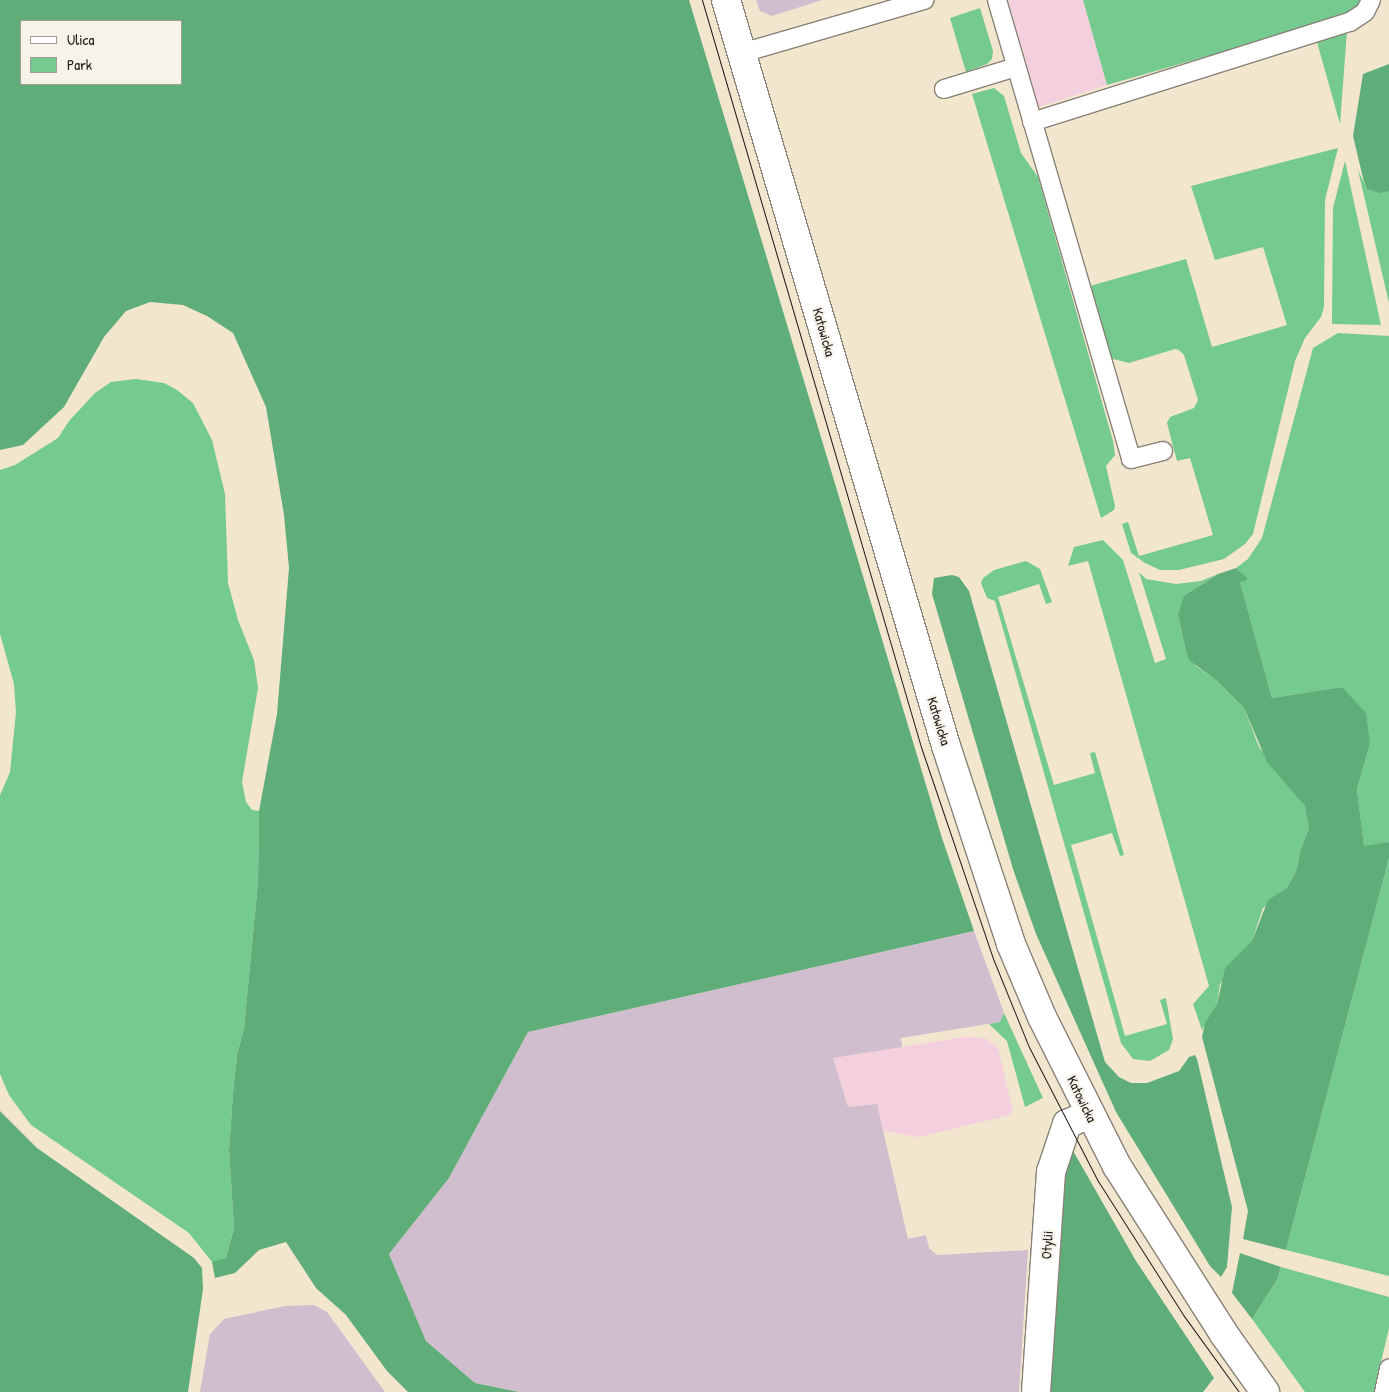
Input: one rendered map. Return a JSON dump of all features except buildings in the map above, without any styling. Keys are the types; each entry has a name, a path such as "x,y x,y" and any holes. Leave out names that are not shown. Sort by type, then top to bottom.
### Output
{"street":[{"name":"Katowicka","path":"726,0 980,856 1015,953 1089,1114 1150,1222 1266,1392"},
{"name":"Otylii","path":"1036,1392 1051,1172 1068,1124 1089,1114"}],"lane":[{"path":"742,53 924,0"},
{"path":"997,0 1131,459 1163,451"},
{"path":"1032,122 1350,22 1365,12 1371,0"},
{"path":"944,89 1016,67"},
{"path":"1384,1392 1389,1369"}],"shaded area":[{"path":"756,0 822,0 772,16 760,11"},
{"path":"1008,0 1083,0 1107,85 1039,107"},
{"path":"974,931 1004,1013 1000,1022 901,1038 902,1047 833,1058 848,1107 877,1104 908,1239 926,1235 929,1248 937,1255 1028,1250 1019,1392 519,1392 475,1383 426,1341 389,1254 449,1178 528,1032"},
{"path":"964,1037 985,1038 998,1048 1013,1111 1007,1116 918,1137 883,1131 877,1104 848,1107 833,1058"},
{"path":"314,1305 327,1312 385,1392 200,1392 210,1334 224,1319 285,1306"}],"green space":[{"path":"0,0 689,0 942,838 974,931 528,1032 449,1178 389,1254 426,1341 475,1383 519,1392 408,1392 387,1371 346,1315 316,1288 286,1242 259,1250 235,1273 215,1278 212,1262 226,1258 234,1228 229,1151 233,1093 237,1055 244,1028 258,882 259,811 277,714 289,568 284,515 266,407 233,333 207,316 183,305 150,302 126,311 104,337 64,407 23,445 0,450"},
{"path":"1083,0 1362,0 1360,6 1343,17 1107,85"},
{"path":"980,8 993,51 992,59 987,64 966,72 950,18"},
{"path":"1347,31 1340,124 1317,42"},
{"path":"1389,64 1389,191 1380,193 1367,189 1353,136 1363,74"},
{"path":"994,88 1004,96 1021,153 1038,177 1113,441 1115,455 1106,466 1115,506 1114,510 1101,518 972,94"},
{"path":"1338,148 1325,200 1324,307 1321,317 1305,338 1295,361 1253,534 1245,544 1224,559 1179,570 1160,570 1145,563 1131,553 1122,524 1128,522 1139,556 1213,535 1190,458 1177,461 1167,423 1170,417 1194,408 1198,400 1184,355 1179,350 1175,349 1129,363 1109,358 1086,287 1186,259 1212,347 1287,325 1263,247 1215,260 1191,186"},
{"path":"1345,161 1381,325 1332,324 1333,208"},
{"path":"1358,170 1367,189 1389,191 1389,303"},
{"path":"1338,333 1389,336 1389,842 1364,847 1357,789 1370,744 1342,687 1272,698 1236,568 1248,559 1262,538 1313,348"},
{"path":"136,379 164,383 177,390 193,403 212,440 225,494 228,583 238,620 254,660 258,688 242,782 246,802 252,810 259,811 258,882 244,1028 237,1055 233,1093 229,1151 234,1228 226,1258 219,1262 212,1262 189,1233 31,1125 9,1095 0,1074 0,795 10,772 16,712 14,684 0,634 0,470 15,465 58,438 69,421 95,393 111,382"},
{"path":"1103,540 1123,560 1155,663 1166,659 1139,572 1146,579 1176,584 1201,581 1218,574 1199,586 1178,615 1185,647 1196,666 1217,681 1244,708 1259,747 1305,806 1308,819 1309,828 1300,851 1297,869 1287,888 1263,908 1252,941 1220,984 1217,1004 1202,1030 1193,1004 1209,986 1088,561 1068,566 1074,547"},
{"path":"1026,561 1040,569 1052,602 1046,604 1039,584 998,597 1054,785 1095,773 1090,753 1095,752 1124,855 1120,856 1112,833 1071,845 1125,1036 1167,1024 1160,1000 1166,998 1173,1039 1169,1050 1150,1061 1133,1059 1121,1043 995,601 987,598 981,583 983,578 994,570"},
{"path":"1236,568 1247,580 1240,582 1272,698 1342,687 1366,713 1370,744 1357,789 1364,846 1389,842 1389,858 1286,1250 1243,1239 1248,1211 1202,1037 1205,1023 1217,1004 1225,968 1252,941 1268,900 1287,888 1297,869 1300,851 1309,828 1305,806 1267,762 1244,708 1217,681 1189,660 1185,647 1178,615 1184,596 1218,574"},
{"path":"952,575 959,577 969,591 1105,1062 1119,1077 1131,1083 1147,1083 1179,1071 1189,1057 1195,1055 1197,1059 1232,1207 1227,1267 1221,1277 1210,1266 1116,1112 1036,934 1013,869 932,594 934,578"},
{"path":"1389,858 1389,1276 1286,1250"},
{"path":"1004,1013 1043,1098 1025,1107 1007,1041 989,1024 1000,1022"},
{"path":"0,1111 37,1148 194,1258 202,1268 203,1289 188,1392 0,1392"},
{"path":"1072,1149 1136,1261 1214,1378 1203,1392 1046,1392 1064,1169"},
{"path":"1240,1253 1281,1267 1277,1280 1252,1319 1232,1293"},
{"path":"1281,1267 1389,1297 1389,1328 1374,1392 1305,1392 1252,1319 1277,1280"}],"tram line":[{"path":"702,0 921,747 994,961 1029,1047 1098,1181 1184,1316 1239,1392"}]}
